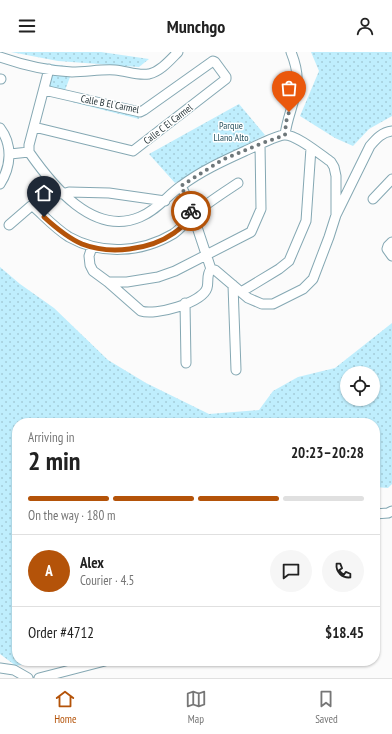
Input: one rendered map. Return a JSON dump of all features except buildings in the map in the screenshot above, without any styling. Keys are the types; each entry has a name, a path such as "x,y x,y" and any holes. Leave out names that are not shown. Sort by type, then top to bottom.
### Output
{"street":[{"path":"0,57 32,66 71,72 115,70 139,75 150,74 158,70 178,52"},
{"path":"285,135 286,122 297,83 296,64 291,52"},
{"name":"Calle C El Carmel","path":"34,127 133,151 226,79 225,75 215,62 210,62"},
{"name":"Calle B El Carmel","path":"44,90 140,112 210,62"},
{"path":"49,69 29,152 62,194 83,210 93,215 121,221 140,217 155,209 181,186 222,160 285,135 300,140 331,162 336,176 336,215"},
{"path":"0,128 3,132 10,154 7,171 0,184"},
{"path":"181,186 188,200 192,216 211,269 215,270 248,298 262,304 274,304 303,289 312,279 336,215 370,146 377,138 386,132 392,131"},
{"path":"108,282 127,282 158,277 175,271 252,232 261,209 260,144"},
{"path":"242,292 289,261 306,221 310,148"},
{"path":"10,154 29,152"},
{"path":"373,199 392,179"},
{"path":"9,225 31,206 67,236 82,244 111,250 135,248 154,243 174,233 192,216 238,183"},
{"path":"62,194 69,192 109,193 165,201"},
{"path":"392,242 387,249 392,256"},
{"path":"92,247 89,256 90,265 93,271 141,311 146,312 168,310 203,294 207,288 208,272 211,269"},
{"path":"233,285 236,370"},
{"path":"184,303 186,363"},
{"path":"380,514 392,511"},
{"path":"39,678 86,666"},
{"path":"0,668 14,670 28,678"}],"green space":[{"path":"11,52 101,52 149,59 139,67 58,61"},
{"path":"311,52 392,52 392,116 369,129 353,146 335,138 300,116 319,71"},
{"path":"42,63 66,66 70,77 64,93 43,89"},
{"path":"73,93 142,110 139,119 72,102"},
{"name":"Parque Llano Alto","path":"239,104 265,135 175,183 149,154"},
{"path":"0,267 20,284 54,308 108,360 146,383 209,414 259,410 273,391 298,377 335,368 392,323 392,484 388,488 380,487 380,418 12,418 12,663 0,654"}],"way so far":[{"path":"191,211 188,200 181,186 222,160 285,135 286,122 289,112"}],"route":[{"path":"44,217 67,236 82,244 111,250 135,248 154,243 174,233 184,225 192,216 191,211"}]}
